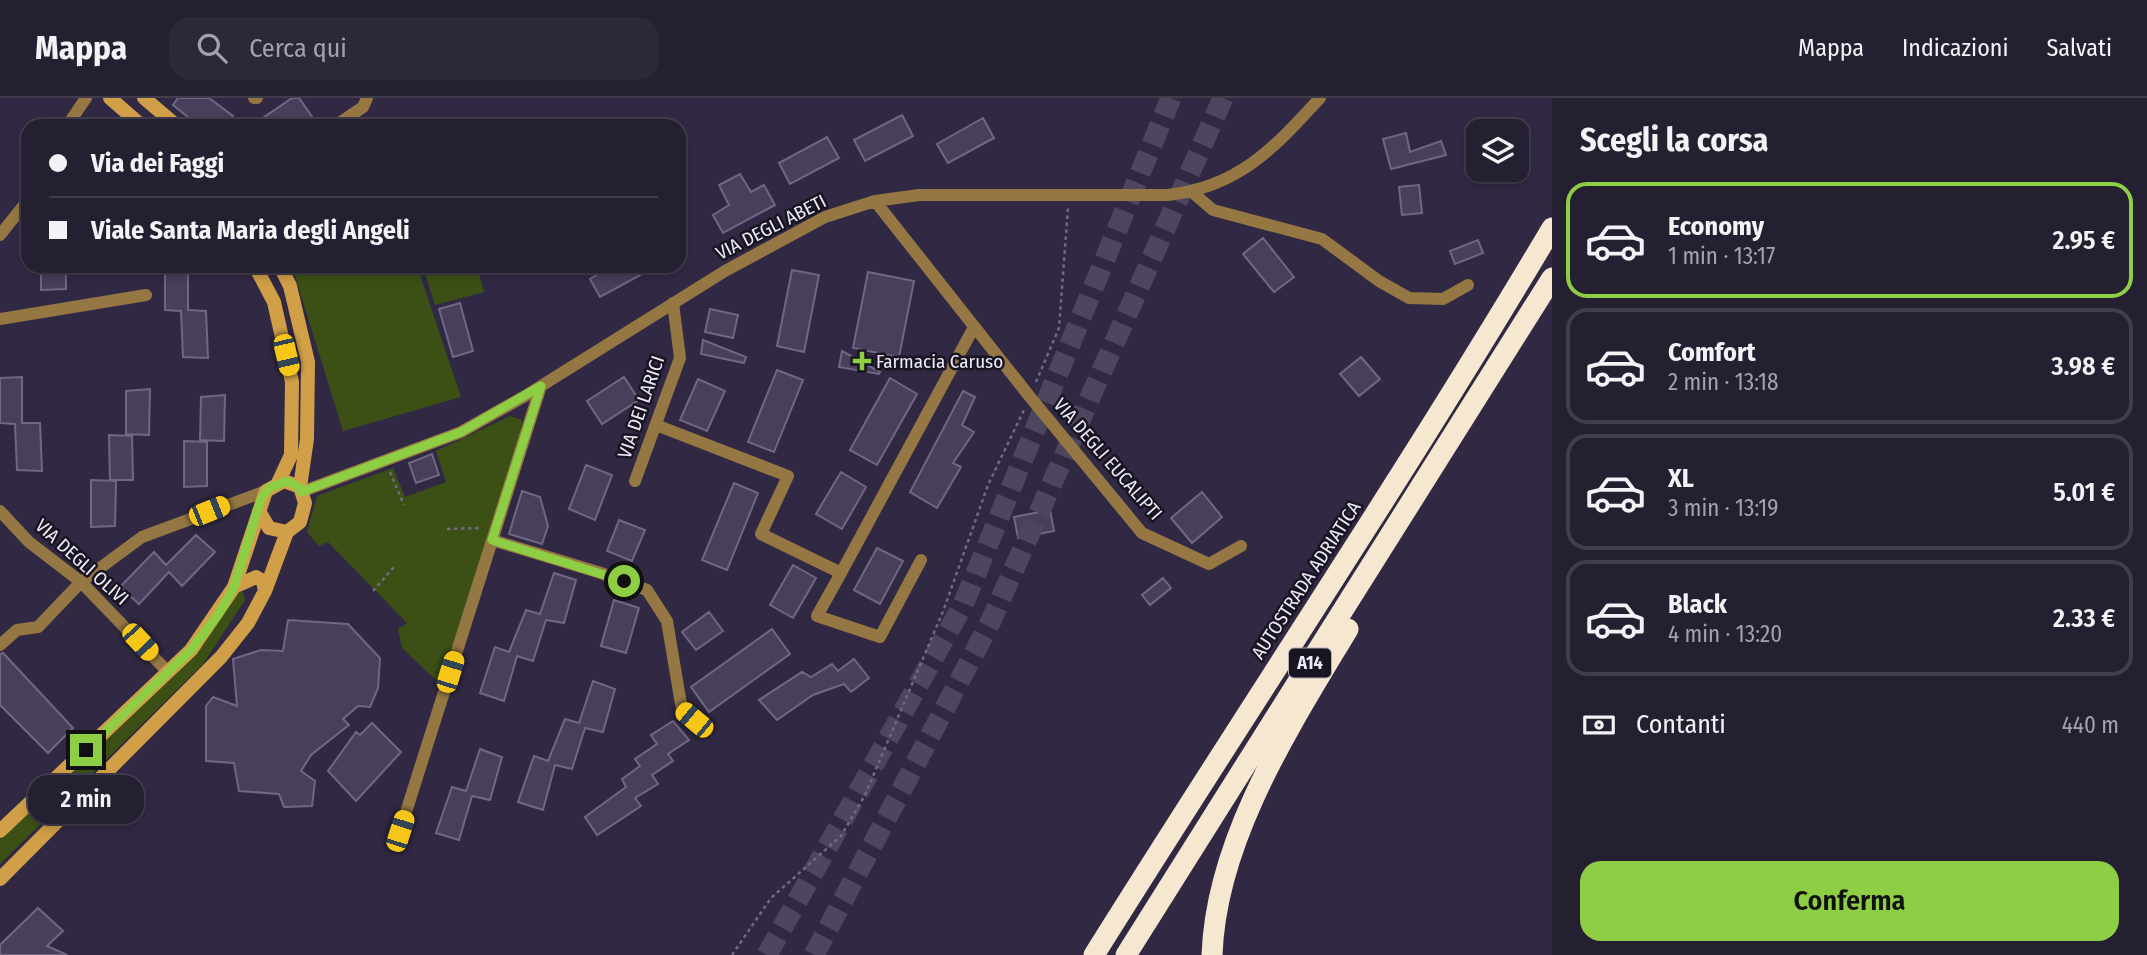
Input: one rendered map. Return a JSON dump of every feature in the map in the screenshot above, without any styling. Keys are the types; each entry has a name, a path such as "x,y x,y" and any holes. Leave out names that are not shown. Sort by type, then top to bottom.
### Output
{"highway":[{"name":"AUTOSTRADA ADRIATICA","path":"1094,955 1222,751 1375,516 1552,228"},
{"name":"A14","path":"1126,955 1552,278"},
{"path":"1212,955 1213,924 1237,844 1269,762 1420,509 1494,372"},
{"path":"1078,955 1222,751"}],"street":[{"path":"72,119 86,98"},
{"path":"110,98 134,119"},
{"path":"144,98 169,119"},
{"path":"345,119 363,107 367,98"},
{"name":"VIA DEGLI ABETI","path":"301,490 461,432 541,386 673,303 825,217 875,201 919,195 1192,192 1216,186 1259,160 1320,98"},
{"path":"1192,192 1213,210 1322,239 1379,281 1409,298 1443,299 1468,285"},
{"name":"VIA DEGLI EUCALIPTI","path":"875,201 1142,533 1209,564 1241,546"},
{"path":"0,235 21,209"},
{"path":"0,831 191,650 234,587 259,511 291,455 292,382 274,302 259,273"},
{"path":"0,879 221,657 248,623 265,591 287,532 300,522 306,503 301,490 307,439 308,362 290,286 283,273"},
{"path":"0,319 146,295"},
{"name":"VIA DEI LARICI","path":"635,481 680,358 673,303"},
{"path":"921,560 880,637 817,616 974,327"},
{"path":"292,382 307,384"},
{"path":"400,831 541,386"},
{"path":"656,425 788,476 761,534 841,573"},
{"path":"0,645 16,630 38,626 81,582 142,537 287,481 301,490"},
{"name":"VIA DEGLI OLIVI","path":"0,511 29,542 81,582 168,672"},
{"path":"259,511 269,528 287,532"},
{"path":"494,533 647,590 667,621 682,710 707,730"},
{"path":"234,587 256,577 262,582 265,591"}],"path":[{"path":"732,955 771,898 841,836 865,795 944,609 988,485 1059,328 1069,194"},
{"path":"384,459 404,505"},
{"path":"447,529 494,533"},
{"path":"373,591 394,567"}],"green space":[{"path":"294,273 419,273 461,397 343,431"},
{"path":"425,273 479,273 484,292 435,305"},
{"path":"510,416 522,420 520,441 440,684 402,648 398,629 407,623 328,542 319,546 307,532 317,496 393,468 405,497 446,482 436,451"},
{"path":"243,592 245,600 203,664 0,864 0,839 204,644 236,593"}],"building":[{"path":"178,98 209,98 233,116 231,119 190,119 173,105"},
{"path":"292,98 299,98 313,118 312,119 261,119"},
{"path":"902,115 913,136 865,161 854,140"},
{"path":"983,118 994,138 948,163 937,144"},
{"path":"1406,133 1410,152 1441,141 1446,155 1391,169 1383,139"},
{"path":"827,137 839,158 790,184 779,163"},
{"path":"740,174 751,192 764,185 775,205 723,233 713,215 729,205 719,185"},
{"path":"1419,185 1422,213 1402,215 1399,187"},
{"path":"1263,238 1294,277 1274,292 1243,254"},
{"path":"1478,240 1483,253 1455,264 1450,251"},
{"path":"792,270 819,275 804,352 777,346"},
{"path":"868,272 914,281 899,357 853,348"},
{"path":"41,273 66,273 66,289 41,290"},
{"path":"165,273 188,273 188,310 206,311 208,358 183,357 181,311 165,310"},
{"path":"600,273 644,273 600,297 590,279"},
{"path":"460,303 473,351 453,357 439,309"},
{"path":"710,309 738,315 733,338 705,332"},
{"path":"703,340 746,357 744,363 701,354"},
{"path":"842,351 880,372 879,374 839,367"},
{"path":"1361,357 1380,379 1359,396 1340,374"},
{"path":"777,370 803,380 774,452 748,442"},
{"path":"22,377 22,423 40,423 42,471 17,470 15,424 0,423 0,378"},
{"path":"624,377 639,400 602,424 587,401"},
{"path":"890,378 917,394 877,465 850,450"},
{"path":"698,379 725,391 707,431 680,420"},
{"path":"150,389 149,435 126,434 126,391"},
{"path":"963,391 975,397 962,425 974,432 953,463 961,467 937,508 910,492"},
{"path":"225,395 224,441 200,440 201,397"},
{"path":"109,435 132,436 133,480 110,480"},
{"path":"184,441 207,442 207,486 184,487"},
{"path":"432,454 439,475 416,483 409,463"},
{"path":"586,465 612,475 595,520 569,509"},
{"path":"841,472 866,487 842,529 816,514"},
{"path":"91,480 116,481 115,526 91,527"},
{"path":"734,483 758,493 727,570 702,560"},
{"path":"522,491 540,497 548,526 542,544 509,534"},
{"path":"1202,492 1222,517 1192,543 1171,518"},
{"path":"1050,510 1054,531 1018,538 1014,517"},
{"path":"619,520 645,530 632,561 607,551"},
{"path":"196,535 215,552 182,586 169,572 139,604 120,587 154,552 166,565"},
{"path":"877,548 903,561 880,604 854,590"},
{"path":"793,565 816,578 793,618 770,605"},
{"path":"554,573 576,580 564,623 546,620 533,661 517,656 504,701 480,693 495,647 509,652 526,610 540,614"},
{"path":"1163,578 1171,588 1150,605 1142,595"},
{"path":"614,600 639,608 626,653 601,646"},
{"path":"709,612 723,631 696,650 682,632"},
{"path":"288,620 348,624 380,658 378,688 370,707 358,706 343,719 349,725 311,755 301,771 315,781 312,806 284,807 279,794 239,791 234,763 206,761 206,706 213,697 237,706 233,659 261,650 283,651"},
{"path":"772,629 790,654 709,712 691,687"},
{"path":"3,653 73,728 48,753 0,705 0,654"},
{"path":"854,659 869,678 851,692 844,684 813,695 777,720 759,700 802,672 811,677 832,664 838,671"},
{"path":"593,681 615,689 603,732 585,728 572,769 555,765 543,810 518,802 534,756 548,761 565,719 579,723"},
{"path":"673,721 689,740 668,754 673,761 652,775 658,784 635,798 641,806 597,835 585,817 626,787 622,779 640,766 635,759 657,744 651,735"},
{"path":"372,723 401,752 356,801 328,771 356,732 360,735"},
{"path":"480,749 502,757 490,800 472,796 459,840 436,833 452,787 466,791"},
{"path":"38,908 63,931 47,946 67,955 0,955 0,945"}],"tunnel":[{"path":"767,955 963,605 1171,98"},
{"path":"814,955 990,623 1223,98"}],"place":[{"name":"Farmacia Caruso","path":"862,361"}],"route":[{"path":"86,750 191,650 218,615 234,587 261,499 269,488 287,481 300,488 301,492 327,480 461,432 541,386 492,540 624,581"}]}
